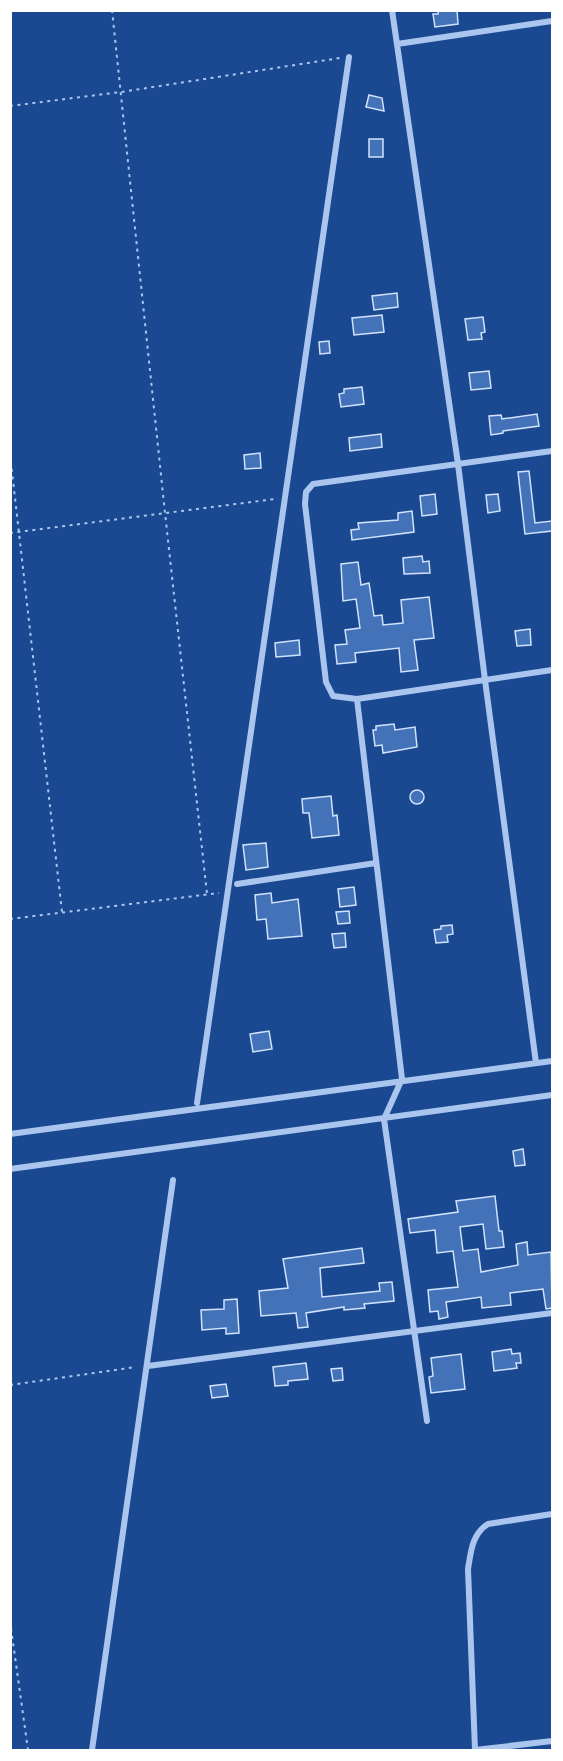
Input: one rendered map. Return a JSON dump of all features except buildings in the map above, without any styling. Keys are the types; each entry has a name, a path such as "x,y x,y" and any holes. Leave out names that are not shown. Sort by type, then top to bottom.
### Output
{"street":[{"path":"392,10 458,464 484,680 536,1063"},
{"path":"397,44 552,21"},
{"path":"197,1103 349,57"},
{"path":"552,451 313,484 306,492 305,504 326,682 333,696 357,699 552,670"},
{"path":"357,699 401,1081 384,1119 427,1421"},
{"path":"237,884 376,863"},
{"path":"10,1134 552,1061"},
{"path":"10,1169 552,1095"},
{"path":"92,1750 173,1180"},
{"path":"148,1366 552,1313"},
{"path":"552,1514 488,1524 479,1530 472,1548 468,1569 475,1750 552,1741"}],"path":[{"path":"112,10 207,894"},
{"path":"10,106 121,92 349,57"},
{"path":"10,454 62,912"},
{"path":"10,533 285,498"},
{"path":"10,919 228,892"},
{"path":"10,1385 148,1366"},
{"path":"10,1621 28,1750"}]}
